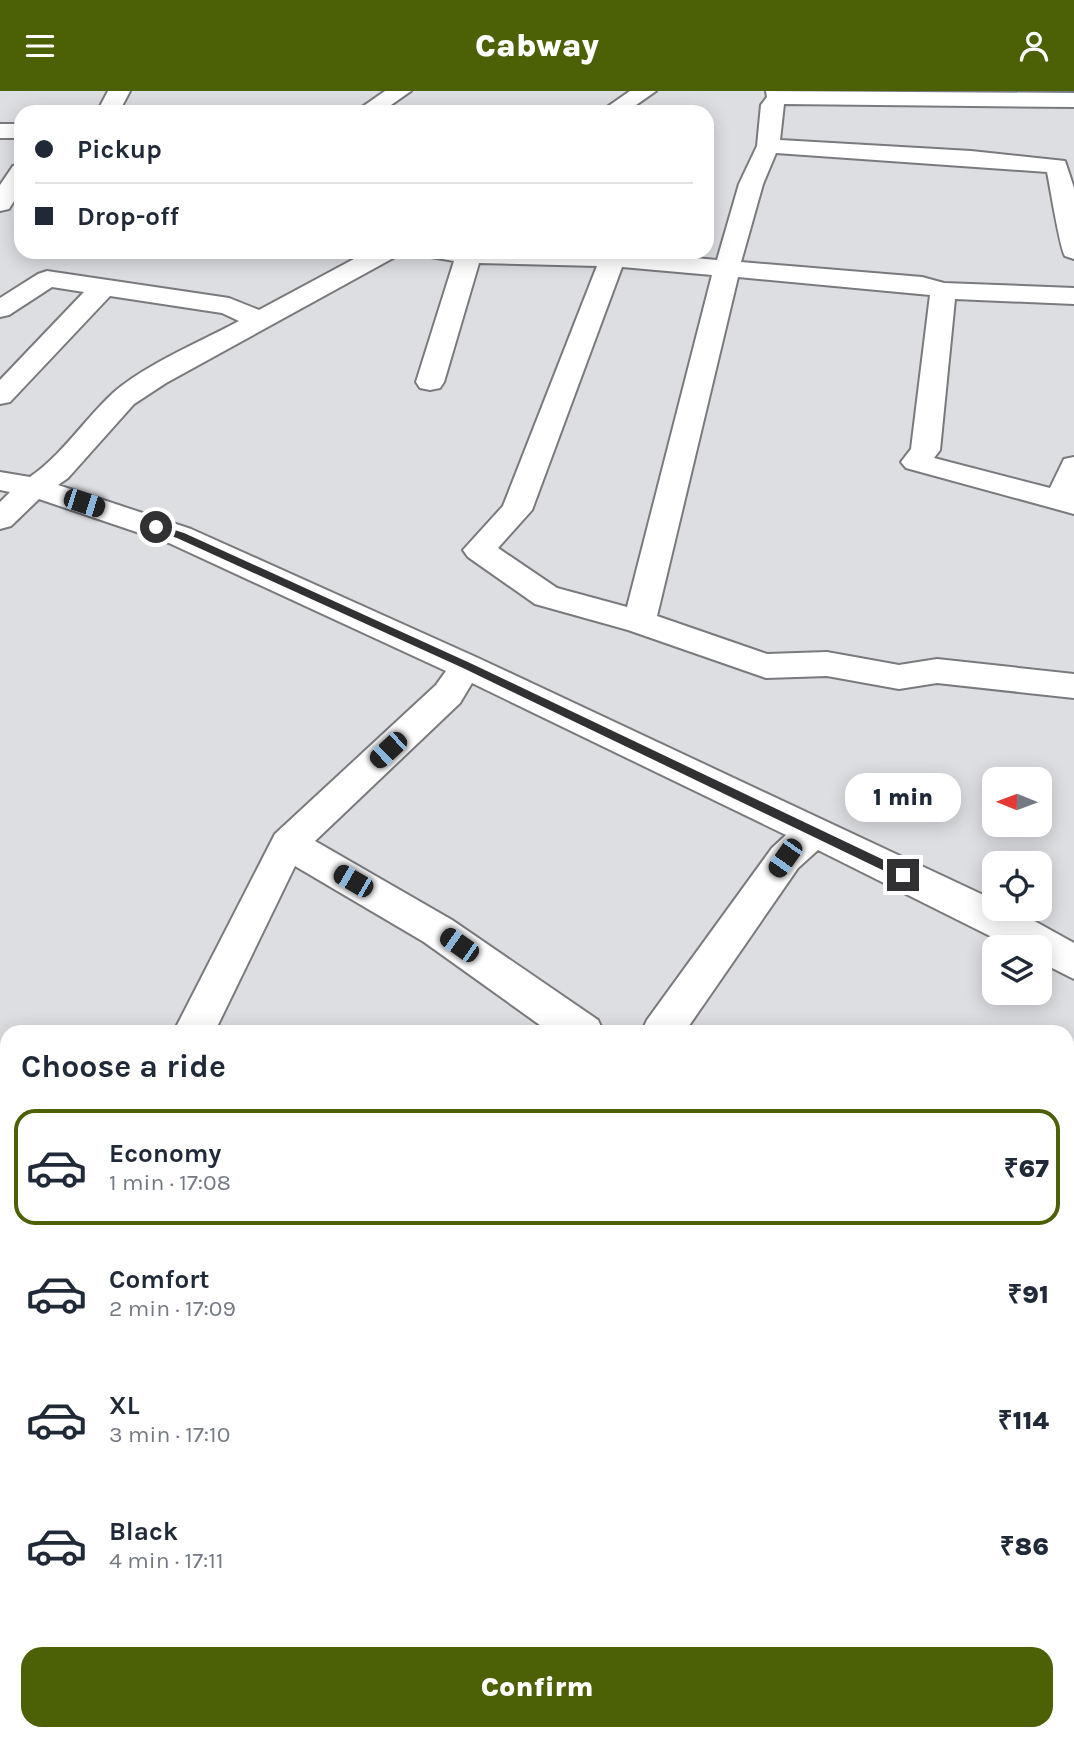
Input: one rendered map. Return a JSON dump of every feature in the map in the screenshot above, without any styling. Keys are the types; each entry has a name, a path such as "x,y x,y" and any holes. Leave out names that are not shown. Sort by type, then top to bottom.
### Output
{"street":[{"path":"377,105 400,91"},
{"path":"622,105 645,91"},
{"path":"639,622 727,268 751,184 768,146 772,105 778,94 1074,100"},
{"path":"768,146 1057,166 1074,234 1074,250"},
{"path":"0,204 14,182"},
{"path":"0,519 35,487 58,471 124,398 156,377 373,259"},
{"path":"430,382 467,259"},
{"path":"612,259 517,510 479,549 545,596 639,622 766,666 827,664 899,677 937,671 1074,686"},
{"path":"649,259 922,285 943,291 1074,296"},
{"path":"0,309 47,279 229,306 260,321"},
{"path":"0,395 103,288"},
{"path":"943,291 925,450 916,462 1067,502 1074,466"},
{"path":"0,481 35,487 180,535 466,666 993,917 1074,962"},
{"path":"197,1025 288,844 447,694 466,666"},
{"path":"667,1025 785,858 813,832"},
{"path":"288,844 439,931 573,1025"}],"route":[{"path":"156,527 180,535 466,666 903,875"}]}
